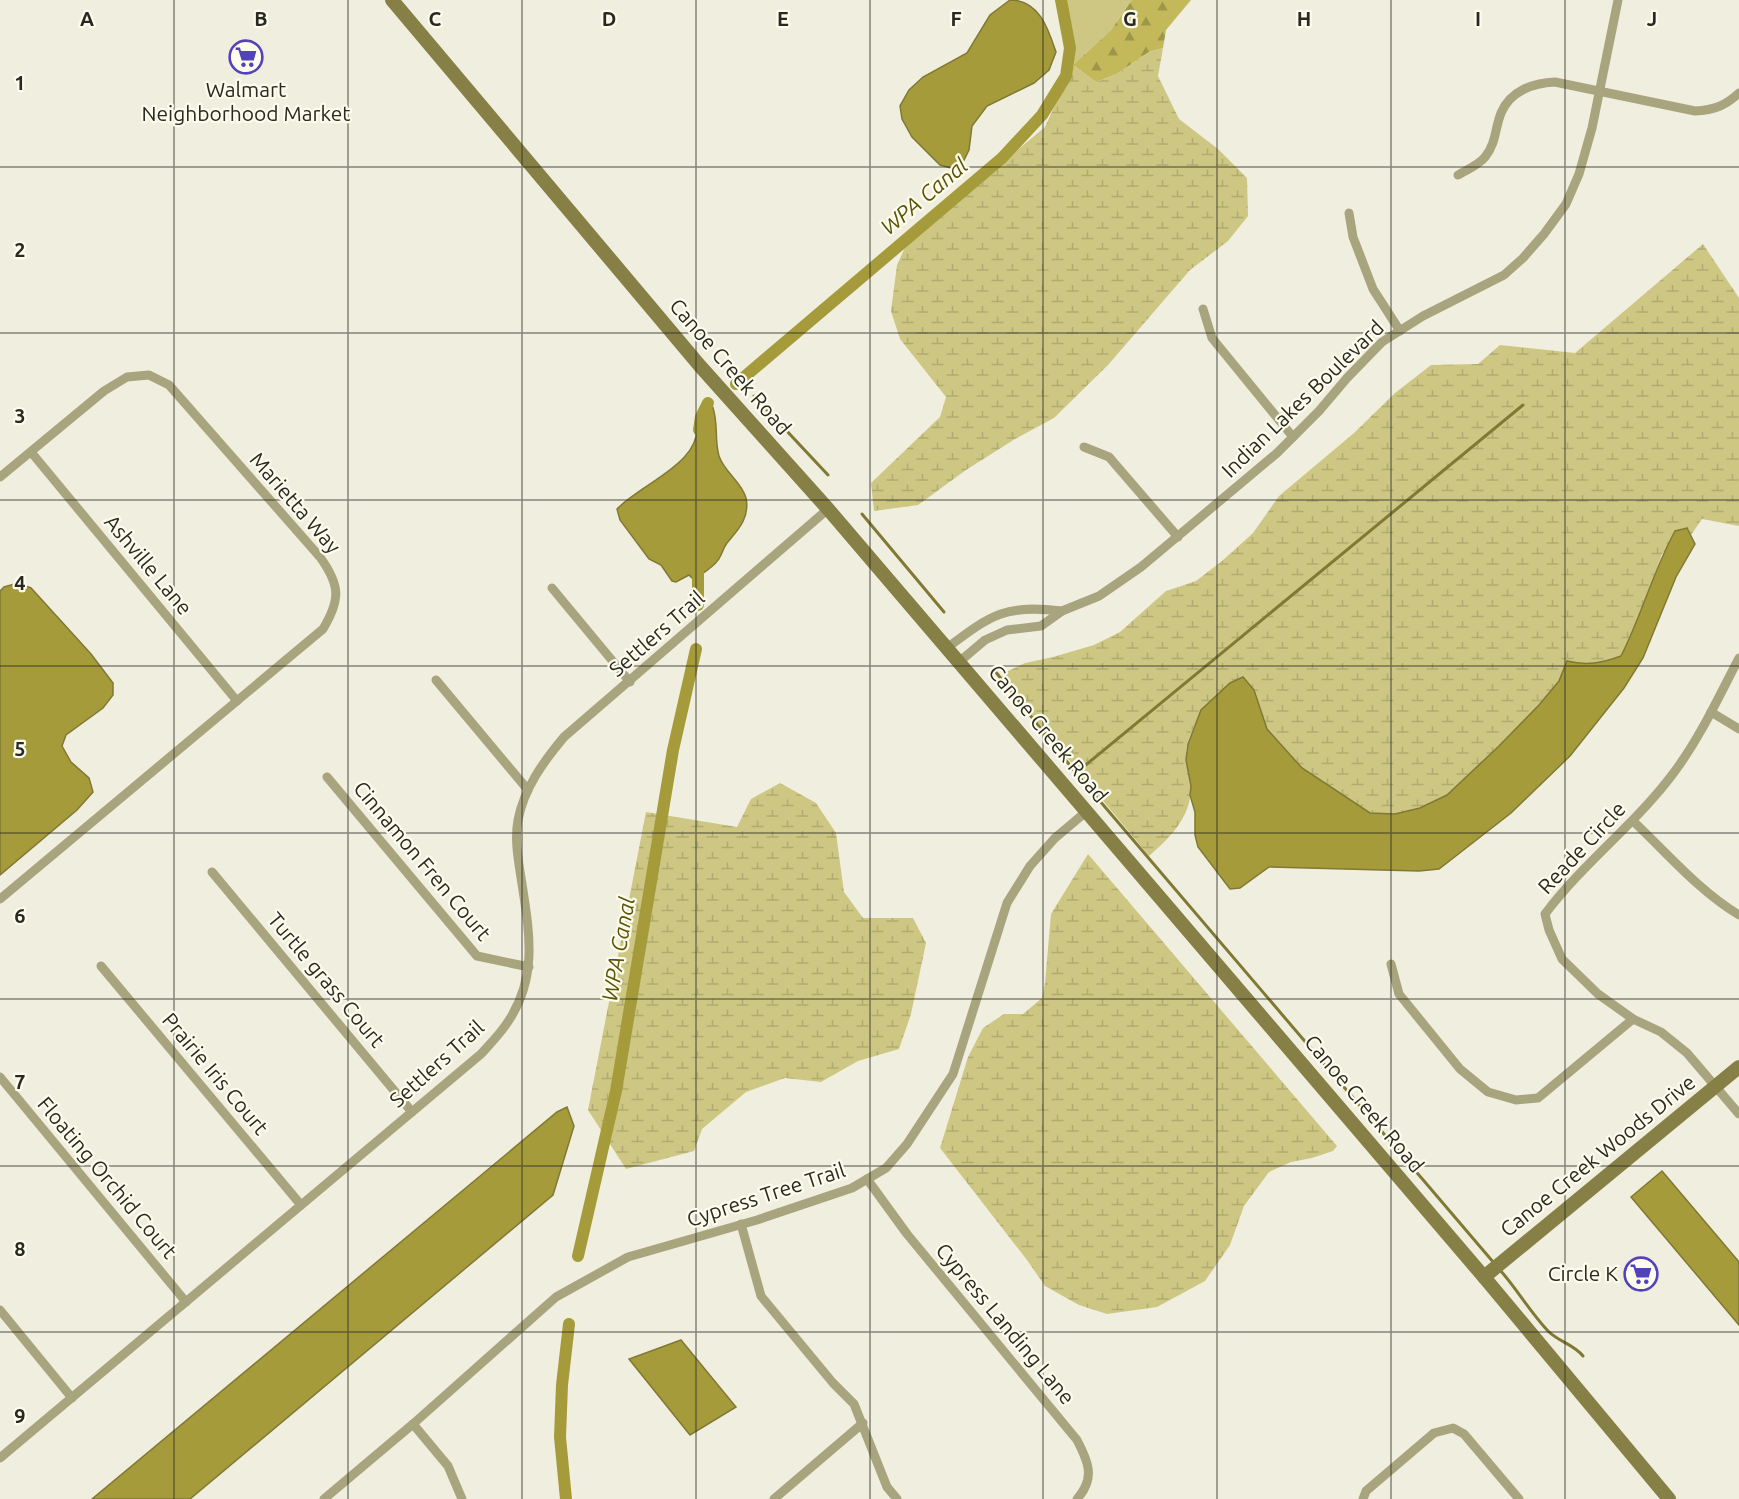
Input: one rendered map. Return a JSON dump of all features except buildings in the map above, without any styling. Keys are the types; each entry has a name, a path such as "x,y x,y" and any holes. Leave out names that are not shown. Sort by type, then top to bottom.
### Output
{"main road":[{"name":"Canoe Creek Road","path":"392,0 700,366 828,509 1484,1277 1669,1499"},
{"name":"Canoe Creek Woods Drive","path":"1484,1277 1739,1067"}],"street":[{"name":"Indian Lakes Boulevard","path":"959,662 985,640 1006,630 1041,626 1062,611 1099,596 1142,567 1277,453 1382,342 1423,316 1504,275 1523,258 1566,204 1579,174 1592,128 1618,0"},
{"path":"1458,175 1483,159 1492,147 1501,114 1508,101 1520,91 1537,83 1555,82 1695,111 1715,110 1739,93"},
{"path":"1350,213 1353,237 1373,289 1400,331"},
{"path":"1203,309 1212,338 1293,437"},
{"name":"Marietta Way","path":"0,477 104,391 127,377 149,375 169,385 320,557 332,573 336,595 334,609 323,629 0,899"},
{"path":"1084,447 1109,457 1178,537"},
{"name":"Ashville Lane","path":"31,452 237,701"},
{"name":"Settlers Trail","path":"0,1458 481,1054 506,1025 523,994 529,967 530,934 517,851 518,820 528,790 541,765 564,737 828,509"},
{"path":"552,588 630,682"},
{"name":"Indian Lakes Boulevard","path":"947,648 996,615 1016,610 1062,611"},
{"name":"Reade Circle","path":"1739,658 1712,712 1676,770 1633,821 1561,893 1545,914 1549,930 1562,959 1598,994 1633,1019 1661,1032 1687,1053 1739,1114"},
{"path":"436,680 528,790"},
{"path":"1712,712 1739,729"},
{"name":"Cinnamon Fren Court","path":"327,777 466,946 477,956 529,967"},
{"name":"Cypress Tree Trail","path":"324,1499 413,1424 556,1297 628,1257 852,1188 886,1168 907,1144 953,1074 1007,903 1030,866 1055,838 1087,812"},
{"path":"1633,821 1702,887 1724,906 1739,915"},
{"name":"Turtle grass Court","path":"212,872 412,1112"},
{"path":"1390,963 1399,994 1460,1069 1488,1092 1516,1100 1538,1098 1633,1019"},
{"name":"Prairie Iris Court","path":"101,966 301,1205"},
{"name":"Floating Orchid Court","path":"0,1077 186,1302"},
{"name":"Cypress Landing Lane","path":"867,1179 907,1234 1077,1440 1088,1461 1089,1478 1083,1493 1077,1499"},
{"path":"741,1224 761,1296 833,1383 855,1404 887,1487 897,1499"},
{"path":"0,1310 72,1398"},
{"path":"774,1499 863,1423"},
{"path":"413,1424 448,1466 462,1499"},
{"path":"1363,1499 1366,1491 1434,1433 1453,1428 1464,1434 1519,1499"}],"green space":[{"path":"1063,0 1132,0 1111,30 1073,65"},
{"path":"1132,0 1191,0 1166,30 1163,48 1149,52 1117,74 1096,82 1073,65 1111,30"},
{"path":"1163,48 1158,76 1179,119 1218,149 1247,178 1248,216 1228,241 1190,270 1108,365 1054,418 966,470 918,505 874,511 871,483 940,417 946,397 900,339 891,311 897,265 908,241 1045,127 1073,65 1096,82 1117,74 1149,52"},
{"path":"1703,244 1739,298 1739,526 1702,519 1691,535 1687,528 1662,554 1644,604 1621,656 1594,663 1567,662 1559,681 1499,746 1447,796 1420,808 1395,814 1370,813 1302,768 1267,729 1260,712 1201,710 1187,745 1186,756 1191,787 1187,808 1172,834 1149,856 1001,678 1004,673 1025,663 1094,645 1120,632 1166,591 1196,581 1253,533 1279,496 1354,433 1395,393 1431,365 1478,364 1500,345 1575,353"},
{"path":"780,783 816,803 836,833 844,892 863,918 913,918 926,943 911,1014 899,1049 858,1061 821,1082 785,1078 746,1092 702,1129 694,1151 626,1169 588,1110 646,812 737,827 751,799"},
{"path":"1088,854 1337,1146 1333,1151 1291,1162 1269,1172 1244,1206 1230,1245 1205,1281 1157,1307 1107,1314 1079,1305 1045,1286 940,1148 968,1057 983,1028 1004,1014 1023,1014 1042,998 1051,914"}],"shaded area":[{"path":"1010,0 1028,5 1035,10 1046,25 1056,52 1049,70 1034,83 987,106 972,126 969,150 959,170 940,165 912,137 902,119 900,106 909,90 923,77 967,53 990,15"},
{"path":"712,405 719,456 744,492 747,505 745,518 714,565 694,580 689,575 676,582 672,581 661,565 649,559 620,520 617,509 682,460 691,448 696,435 696,420"},
{"path":"1687,528 1695,544 1676,577 1643,658 1624,688 1570,756 1511,813 1439,869 1419,871 1269,867 1240,888 1230,889 1198,847 1195,835 1195,812 1190,795 1191,786 1186,760 1188,744 1201,710 1230,683 1243,677 1254,690 1267,729 1302,768 1370,813 1395,814 1420,808 1447,795 1499,746 1559,681 1567,661 1594,663 1621,656 1675,531"},
{"path":"18,583 31,588 91,654 113,683 113,695 103,708 66,735 62,746 71,762 89,778 93,792 77,810 0,875 0,591 4,587"},
{"path":"567,1107 574,1126 553,1195 190,1499 92,1499 557,1112"},
{"path":"1662,1171 1739,1262 1739,1325 1631,1197"},
{"path":"681,1340 736,1407 690,1435 629,1359"}],"waterway":[{"name":"WPA Canal","path":"736,384 1002,158 1042,115 1066,76 1070,48 1061,0"},
{"path":"754,396 828,475"},
{"name":"WPA Canal","path":"699,430 701,417 708,403"},
{"path":"995,671 1076,773 1523,405"},
{"path":"862,514 944,612"},
{"name":"WPA Canal","path":"698,561 698,605"},
{"name":"WPA Canal","path":"578,1256 616,1091 673,750 696,649"},
{"path":"1076,773 1494,1263"},
{"path":"1500,1270 1548,1331 1583,1356"},
{"name":"WPA Canal","path":"566,1499 560,1437 562,1385 569,1324"}],"place":[{"name":"Walmart Neighborhood Market","path":"246,57"},
{"name":"Circle K","path":"1641,1274"}]}
